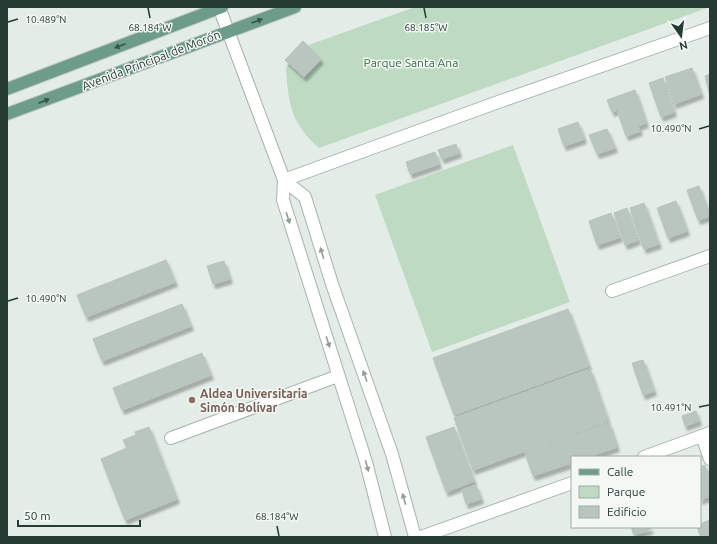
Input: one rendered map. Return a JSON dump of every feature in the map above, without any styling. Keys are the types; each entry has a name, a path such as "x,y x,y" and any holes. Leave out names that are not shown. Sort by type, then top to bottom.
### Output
{"main road":[{"name":"Avenida Principal de Morón","path":"7,89 220,7"},
{"name":"Avenida Principal de Morón","path":"7,114 295,7"}],"street":[{"path":"220,7 284,180 283,200 366,462 385,537"},
{"path":"284,180 501,101 710,28"},
{"path":"284,180 305,197 332,284 392,454 415,537"},
{"path":"612,291 710,256"},
{"path":"171,438 338,376"},
{"path":"647,456 706,434 710,459"},
{"path":"421,537 571,483"}],"green space":[{"name":"Parque Santa Ana","path":"415,7 710,7 319,148 302,130 293,112 288,92 286,68 303,47"},
{"path":"513,145 570,302 432,352 375,195"}],"building":[{"path":"303,41 321,59 304,77 285,60"},
{"path":"692,68 701,94 674,104 665,77"},
{"path":"710,74 710,96 705,76"},
{"path":"663,78 674,112 661,117 649,83"},
{"path":"635,90 646,123 638,126 640,131 626,136 617,110 612,112 607,100"},
{"path":"578,122 584,139 564,146 558,129"},
{"path":"607,129 615,148 597,154 589,135"},
{"path":"456,144 459,153 442,159 438,150"},
{"path":"435,152 439,164 410,174 406,162"},
{"path":"699,186 710,216 698,220 687,190"},
{"path":"676,201 687,231 668,238 657,208"},
{"path":"644,203 655,234 640,239 630,208"},
{"path":"627,208 638,240 625,245 614,213"},
{"path":"611,213 620,237 597,245 589,221"},
{"path":"655,234 659,244 644,249 640,239"},
{"path":"166,260 175,282 86,317 77,295"},
{"path":"224,261 230,279 213,284 207,266"},
{"path":"182,304 191,326 102,361 93,339"},
{"path":"568,309 589,366 454,415 433,358"},
{"path":"202,353 211,375 122,410 113,388"},
{"path":"643,360 654,391 643,395 632,363"},
{"path":"590,369 608,421 473,470 454,418"},
{"path":"696,411 699,421 685,426 682,416"},
{"path":"609,423 617,447 591,456 571,456 571,463 533,476 525,453"},
{"path":"149,427 177,499 125,520 101,459 127,448 123,440 136,435 135,432"},
{"path":"454,427 474,481 446,492 426,437"},
{"path":"705,465 710,479 710,496 701,500 701,467"},
{"path":"476,485 481,499 466,504 462,490"},
{"path":"710,520 710,537 701,537 697,528 701,528 701,524"},
{"path":"631,528 651,529 634,535"}],"place":[{"name":"Aldea Universitaria Simón Bolívar","path":"192,400"}]}
